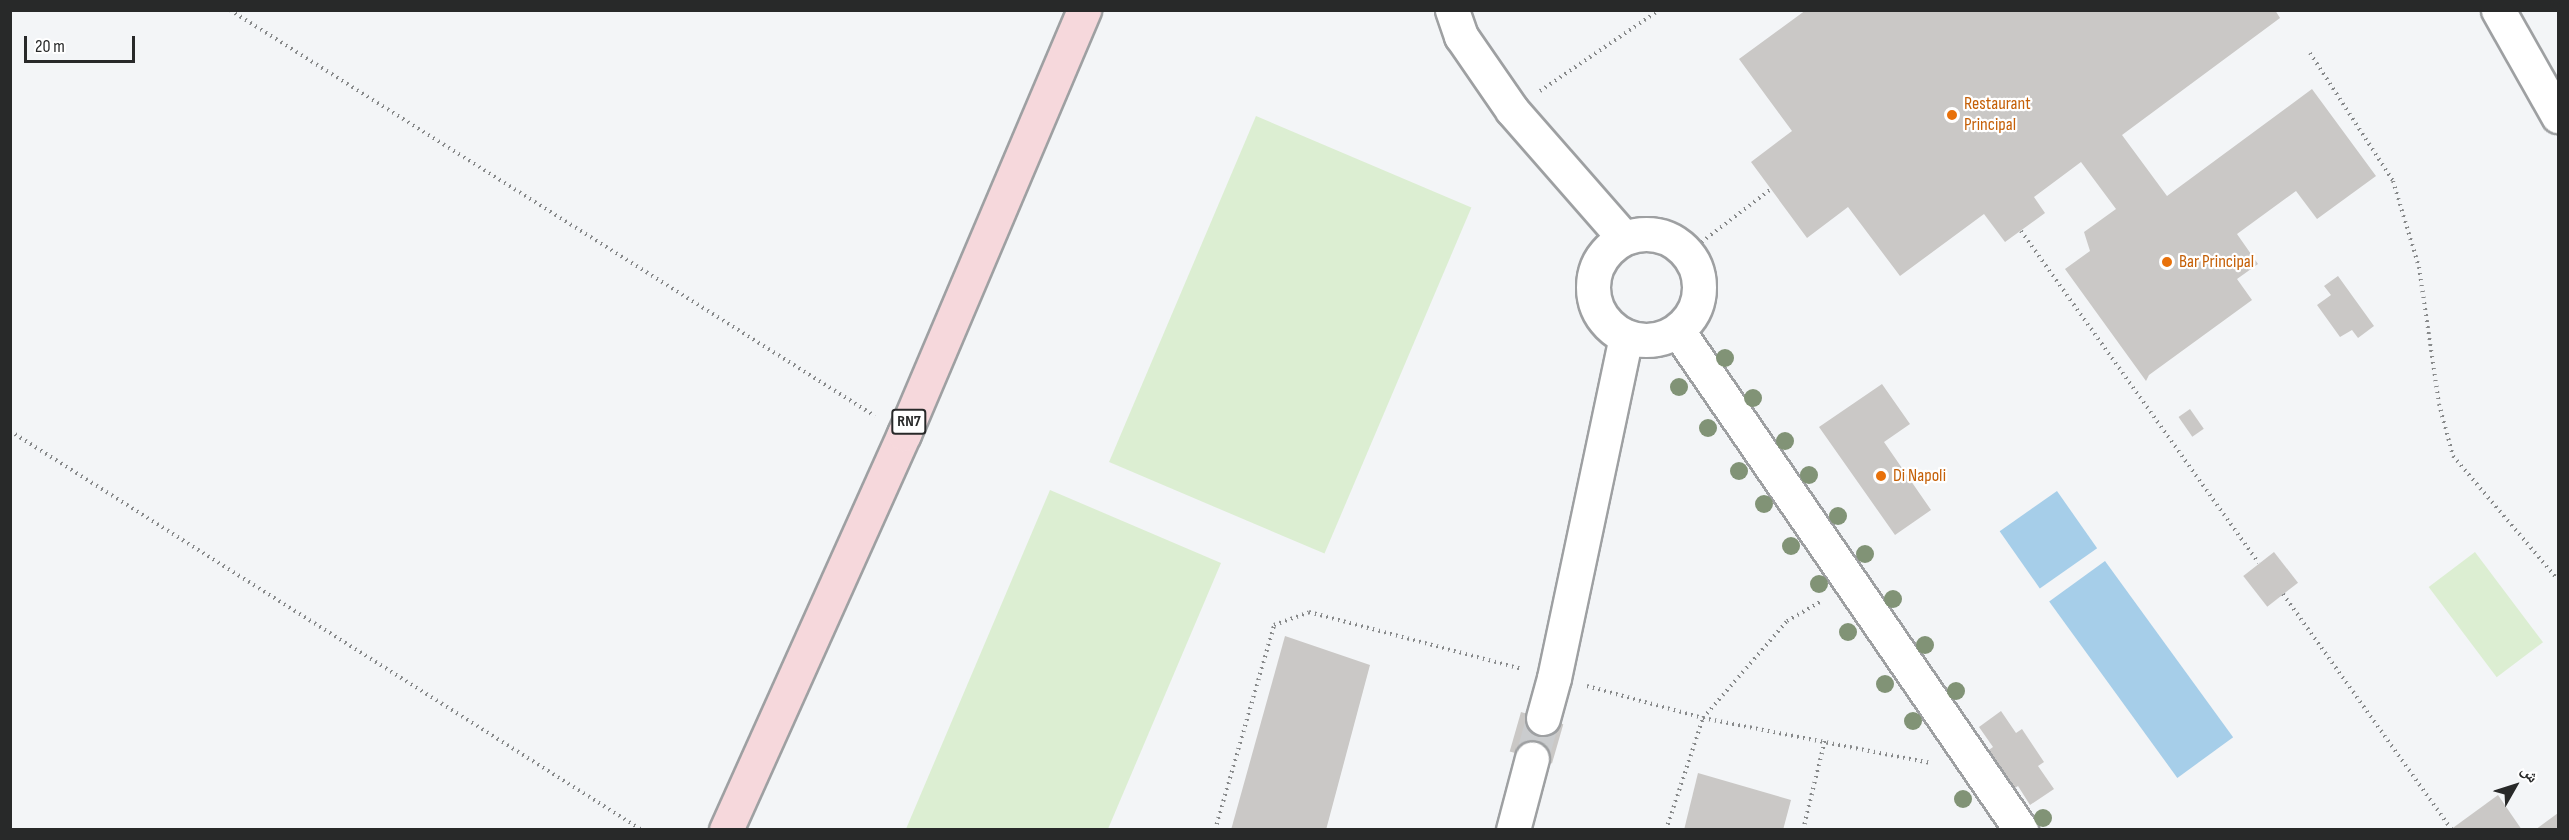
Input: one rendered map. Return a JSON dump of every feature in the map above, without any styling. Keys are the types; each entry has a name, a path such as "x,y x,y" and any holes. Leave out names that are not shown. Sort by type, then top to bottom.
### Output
{"main road":[{"name":"RN7","path":"726,830 904,434 1084,10"}],"street":[{"path":"1452,10 1461,36 1512,110 1624,238"},
{"path":"2498,10 2559,116"},
{"path":"1646,233 1658,235 1668,238 1687,253 1697,271 1700,293 1693,314 1678,331 1658,340 1626,337 1607,323 1600,314 1593,293 1595,270 1600,260 1624,238 1646,233"},
{"path":"1678,331 2021,830"},
{"path":"1543,718 1554,678 1626,337"},
{"path":"1513,830 1532,758"}],"path":[{"path":"230,10 904,434"},
{"path":"1512,110 1659,10"},
{"path":"2310,53 2393,181 2419,267 2439,404 2453,456 2559,580"},
{"path":"1687,253 1771,189"},
{"path":"2021,231 2259,563"},
{"path":"10,430 642,830"},
{"path":"1666,830 1703,718 1786,621 1850,584"},
{"path":"2283,594 2451,829"},
{"path":"1803,830 1825,740"}],"green space":[{"path":"1256,116 1471,207 1324,554 1109,462"},
{"path":"1050,490 1221,563 1108,829 906,829"},
{"path":"2475,552 2543,642 2497,677 2429,587"}],"water":[{"path":"2057,491 2097,548 2040,588 2000,531"},
{"path":"2105,561 2233,737 2177,778 2049,602"}],"building":[{"path":"1806,10 2275,10 2280,18 2122,135 2167,196 2312,89 2376,176 2317,219 2296,191 2237,234 2258,264 2237,279 2252,300 2149,375 2146,381 2065,269 2090,251 2084,232 2116,209 2081,162 2034,197 2045,213 2005,242 1984,214 1900,276 1848,207 1807,238 1751,162 1792,131 1739,59"},
{"path":"2338,276 2374,326 2358,338 2352,330 2340,337 2317,305 2331,295 2324,286"},
{"name":"Di Napoli","path":"1882,384 1910,424 1884,442 1931,510 1895,535 1819,427"},
{"path":"2190,409 2204,429 2192,437 2179,417"},
{"path":"2274,552 2298,583 2267,607 2243,576"},
{"path":"1285,636 1370,665 1326,830 1231,830"},
{"path":"2001,711 2016,733 2022,729 2044,762 2038,766 2054,789 2030,805 2018,786 2012,790 1986,752 1993,747 1979,727"},
{"path":"1521,712 1563,724 1552,764 1510,751"},
{"path":"1698,773 1791,800 1783,830 1684,830"},
{"path":"2498,795 2522,830 2450,830"},
{"path":"2558,813 2558,830 2535,830"}],"tunnel":[{"path":"1532,758 1543,718"}],"place":[{"name":"Restaurant Principal","path":"1952,115"},
{"name":"Bar Principal","path":"2167,262"},
{"name":"Di Napoli","path":"1881,476"}]}
